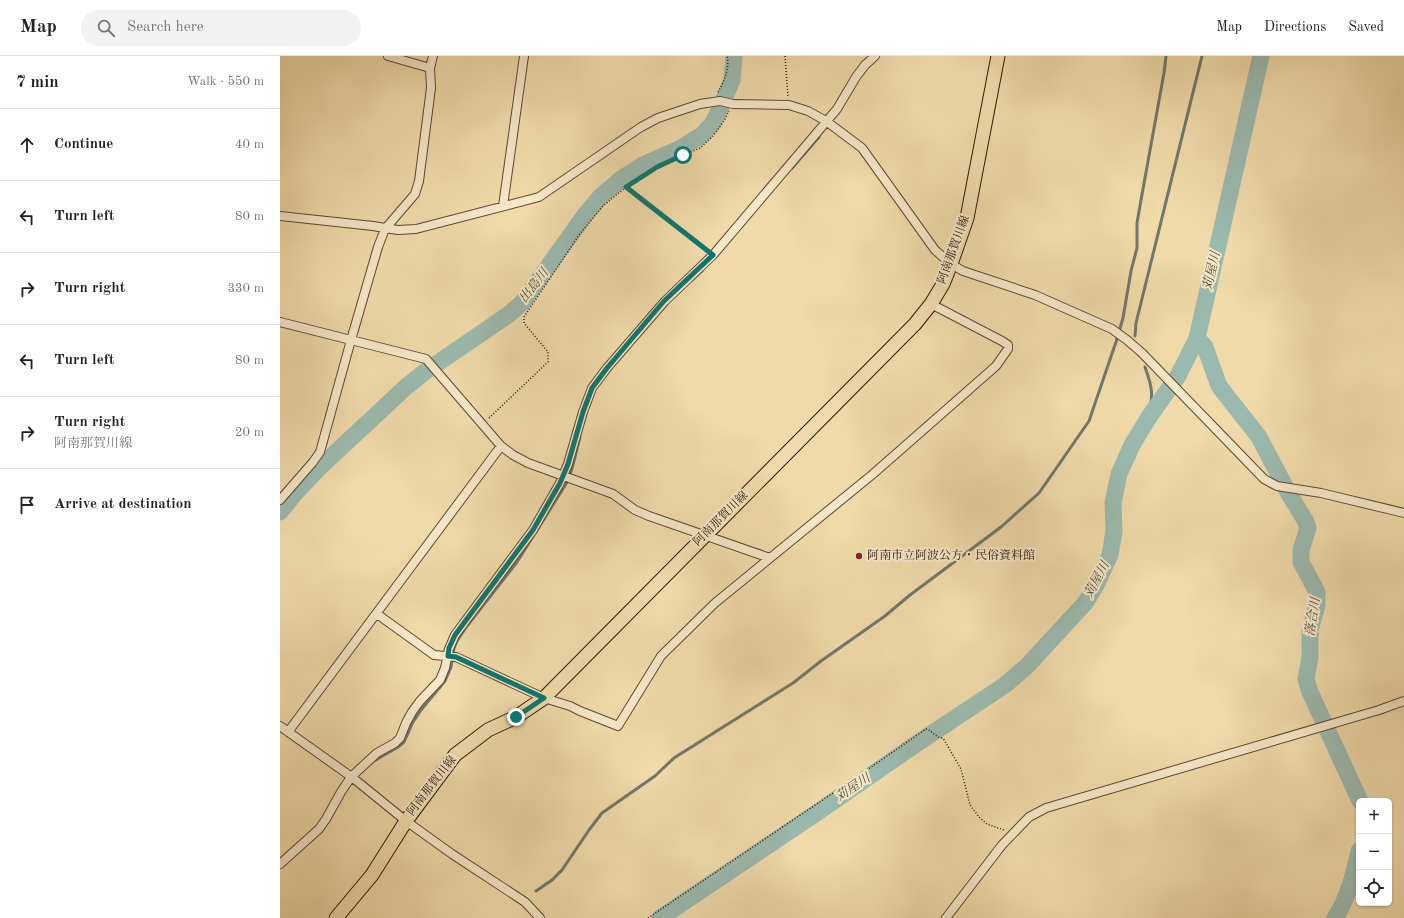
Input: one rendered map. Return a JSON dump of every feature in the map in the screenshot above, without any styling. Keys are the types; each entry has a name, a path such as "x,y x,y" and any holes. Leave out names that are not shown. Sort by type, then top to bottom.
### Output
{"main road":[{"name":"阿南那賀川線","path":"336,918 372,875 406,821 455,755 488,730 516,717 544,698 915,324 931,304 943,284 952,264 967,218 998,56"}],"street":[{"path":"388,56 430,68"},
{"path":"280,500 320,452 378,247 385,229 415,194 419,181 431,88 430,68 433,56"},
{"path":"503,206 524,56"},
{"path":"280,864 319,829 340,792 353,778 377,753 395,743 400,738 412,712 420,701 440,680 451,656 449,648 455,635 533,530 567,477 568,464 583,412 592,388 664,301 713,255 829,123 856,77 865,65 875,56"},
{"path":"280,216 373,226 385,229 416,229 539,197 641,126 658,118 700,104 723,103 789,105 808,111 829,123 862,148 935,250 952,264 963,270 1035,294 1112,329 1142,353 1264,479 1277,486 1321,493 1404,513"},
{"path":"377,614 434,655 451,656 544,698 570,706 618,726 661,656 716,603 874,474 942,414 996,366 1008,349 1008,345 1002,341 931,304"},
{"path":"280,322 426,359 482,426 501,446 513,455 528,463 613,494 634,510 770,558"},
{"path":"288,732 501,446"},
{"path":"946,918 1002,845 1029,817 1046,808 1379,710 1404,701"},
{"path":"280,726 353,778 406,821 452,854 525,902 540,918"}],"path":[{"path":"482,426 548,362 548,352 524,323 524,317 579,235 603,206 626,187 657,167 700,148 713,136 724,121 721,86 728,61 727,56"},
{"path":"785,56 789,105"},
{"path":"626,187 713,255"},
{"path":"648,918 926,729 930,730 936,737 943,738 961,769 970,805 979,817 987,824 1014,833"}],"waterway":[{"name":"出島川","path":"280,512 297,491 320,467 407,386 426,371 508,315 522,303 585,215 600,197 621,179 643,165 681,148 702,135 713,123 732,80 734,56"},
{"path":"536,891 552,880 562,870 602,813 655,776 674,758 793,683 821,661 885,616 910,595 1001,527 1039,493 1089,421 1123,318 1131,271 1137,248 1137,223 1166,56"},
{"path":"1135,336 1136,323 1202,56"},
{"name":"苅屋川","path":"660,918 1005,685 1027,666 1086,602 1110,555 1114,531 1113,503 1119,474 1132,445 1149,417 1178,376 1197,338 1261,56"},
{"path":"792,168 819,137"},
{"path":"691,281 702,271"},
{"name":"落合川","path":"1197,338 1205,347 1219,386 1259,437 1308,528 1301,550 1301,562 1317,592 1317,605 1310,630 1310,657 1306,679 1310,692 1359,798"},
{"path":"1145,367 1152,392 1149,417"},
{"path":"372,762 404,742 413,722 421,710 445,681 451,667 454,648 457,641 517,562 566,484 572,469 580,437"},
{"name":"落合川","path":"1335,918 1347,894 1356,864"}],"place":[{"name":"阿南市立阿波公方・民俗資料館","path":"859,556"}],"route":[{"path":"516,717 544,698 456,657 448,656 449,648 455,635 533,530 560,483 568,464 583,412 592,388 635,334 664,301 701,268 713,255 626,187 657,167 683,155"}]}
